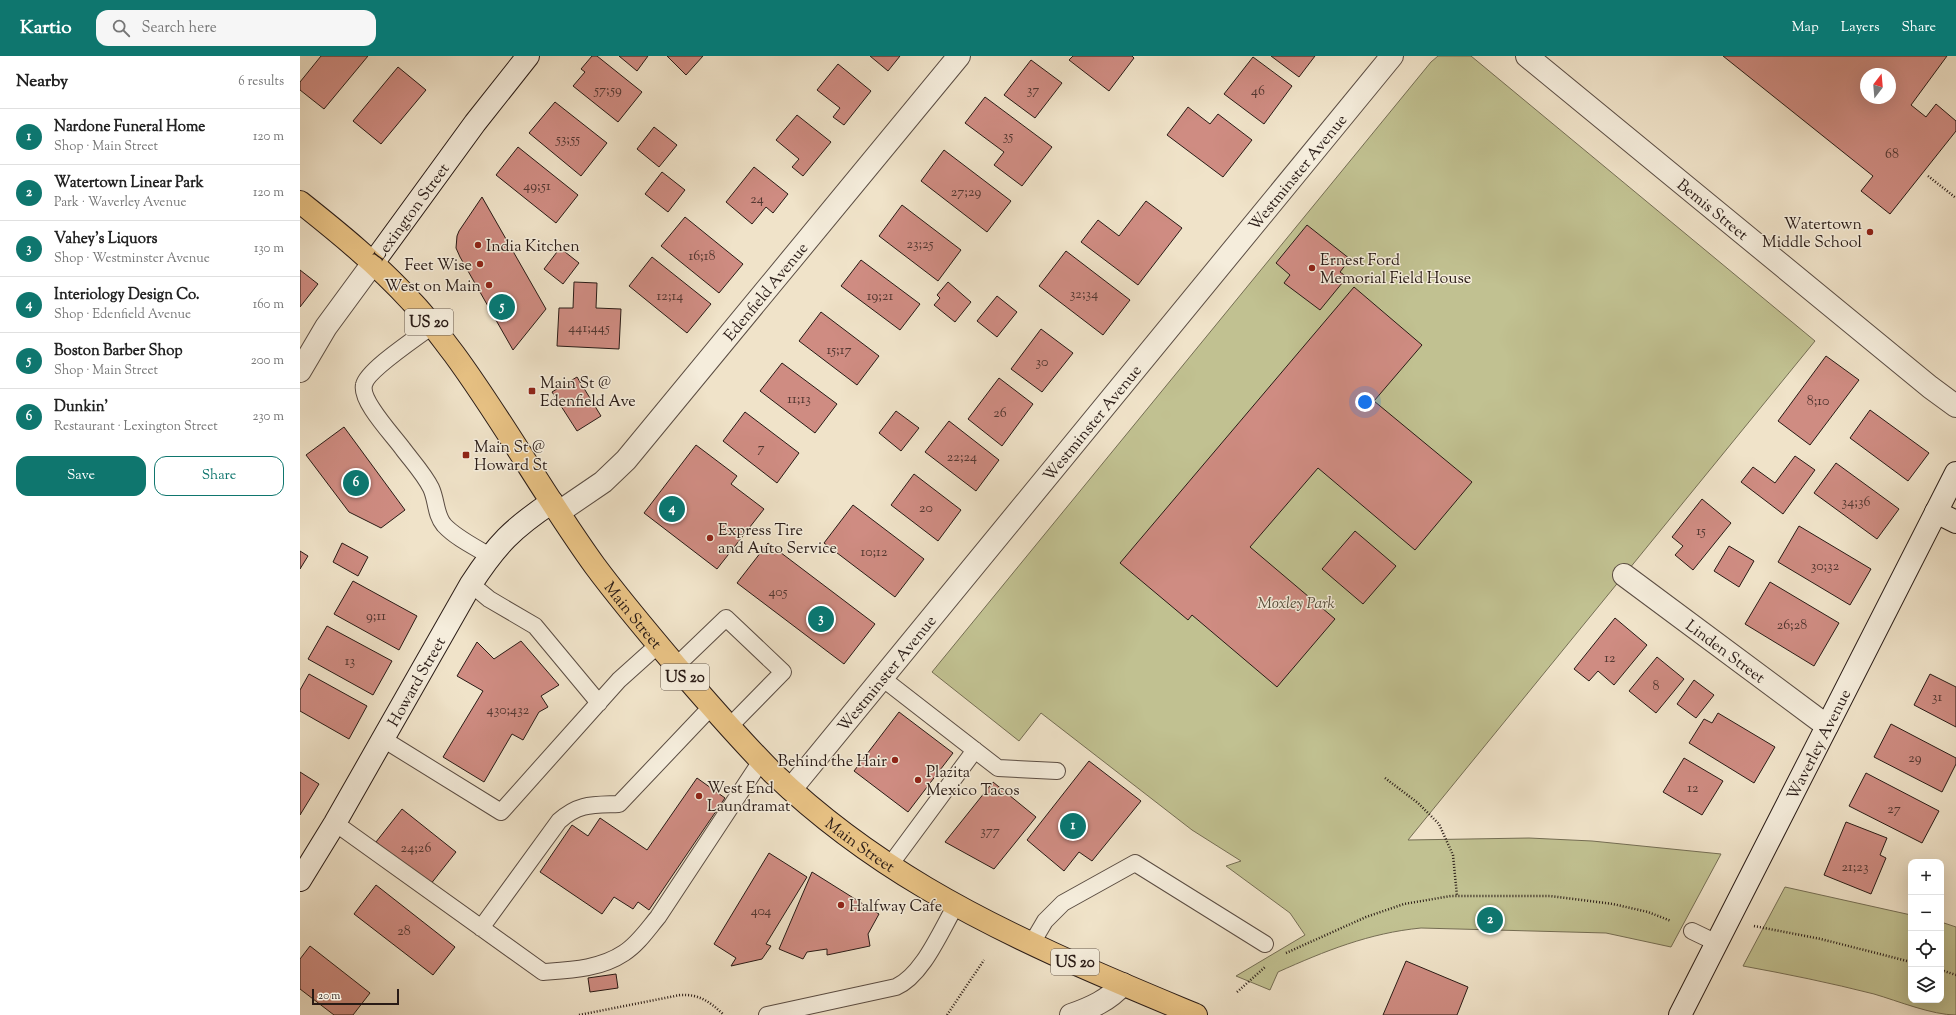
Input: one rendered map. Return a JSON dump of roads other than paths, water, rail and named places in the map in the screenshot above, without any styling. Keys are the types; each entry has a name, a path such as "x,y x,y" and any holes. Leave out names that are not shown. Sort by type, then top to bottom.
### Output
{"main road":[{"name":"Main Street","path":"300,202 372,263 411,300 477,387 595,564 658,646 729,727 791,789 834,825 890,865 956,905 1032,943 1196,1015"}],"street":[{"name":"Lexington Street","path":"300,371 326,327 372,263 475,123 528,56"},
{"name":"Edenfield Avenue","path":"556,507 603,482 626,460 959,56"},
{"name":"Westminster Avenue","path":"791,789 1392,56"},
{"name":"Bemis Street","path":"1527,56 1930,387 1956,406"},
{"name":"Waverley Avenue","path":"1680,1015 1956,473"},
{"name":"Howard Street","path":"300,880 335,823 471,584 490,556 516,528 556,507"},
{"path":"1936,512 1956,522"},
{"name":"Linden Street","path":"1624,575 1827,726"},
{"path":"1071,1015 1091,1008 1105,1000 1123,984"}],"lane":[{"path":"432,326 377,367 365,381 364,394 373,409 427,480 435,498 438,517 444,525 490,556"},
{"path":"471,584 490,599 535,626 599,703"},
{"path":"676,666 726,618 783,672 729,727"},
{"path":"383,739 501,812 619,680 658,646"},
{"path":"882,678 998,768 1057,770"},
{"path":"481,928 559,821 571,811 582,807 619,804 711,707"},
{"path":"890,865 975,750"},
{"path":"335,823 543,972 584,969 609,961 625,952 658,917 761,760"},
{"path":"1032,943 1045,921 1062,903 1135,863 1265,944"},
{"path":"767,1015 896,987 905,983 919,968 956,905"},
{"path":"1692,931 1717,943"}],"place":[{"name":"Watertown Middle School","path":"1870,232"},
{"name":"India Kitchen","path":"478,245"},
{"name":"Feet Wise","path":"480,264"},
{"name":"Ernest Ford Memorial Field House","path":"1312,268"},
{"name":"West on Main","path":"489,285"},
{"name":"Boston Barber Shop","path":"502,307"},
{"name":"Main St @ Edenfield Ave","path":"532,391"},
{"name":"Main St @ Howard St","path":"466,455"},
{"name":"Dunkin'","path":"356,483"},
{"name":"Interiology Design Co.","path":"672,509"},
{"name":"Express Tire and Auto Service","path":"710,538"},
{"name":"Vahey's Liquors","path":"821,619"},
{"name":"Behind the Hair","path":"895,760"},
{"name":"Plazita Mexico Tacos","path":"918,780"},
{"name":"West End Laundramat","path":"699,796"},
{"name":"Nardone Funeral Home","path":"1073,826"},
{"name":"Halfway Cafe","path":"841,905"},
{"name":"Watertown Linear Park","path":"1490,920"}],"park label":[{"name":"Moxley Park","path":"1296,602"}]}
